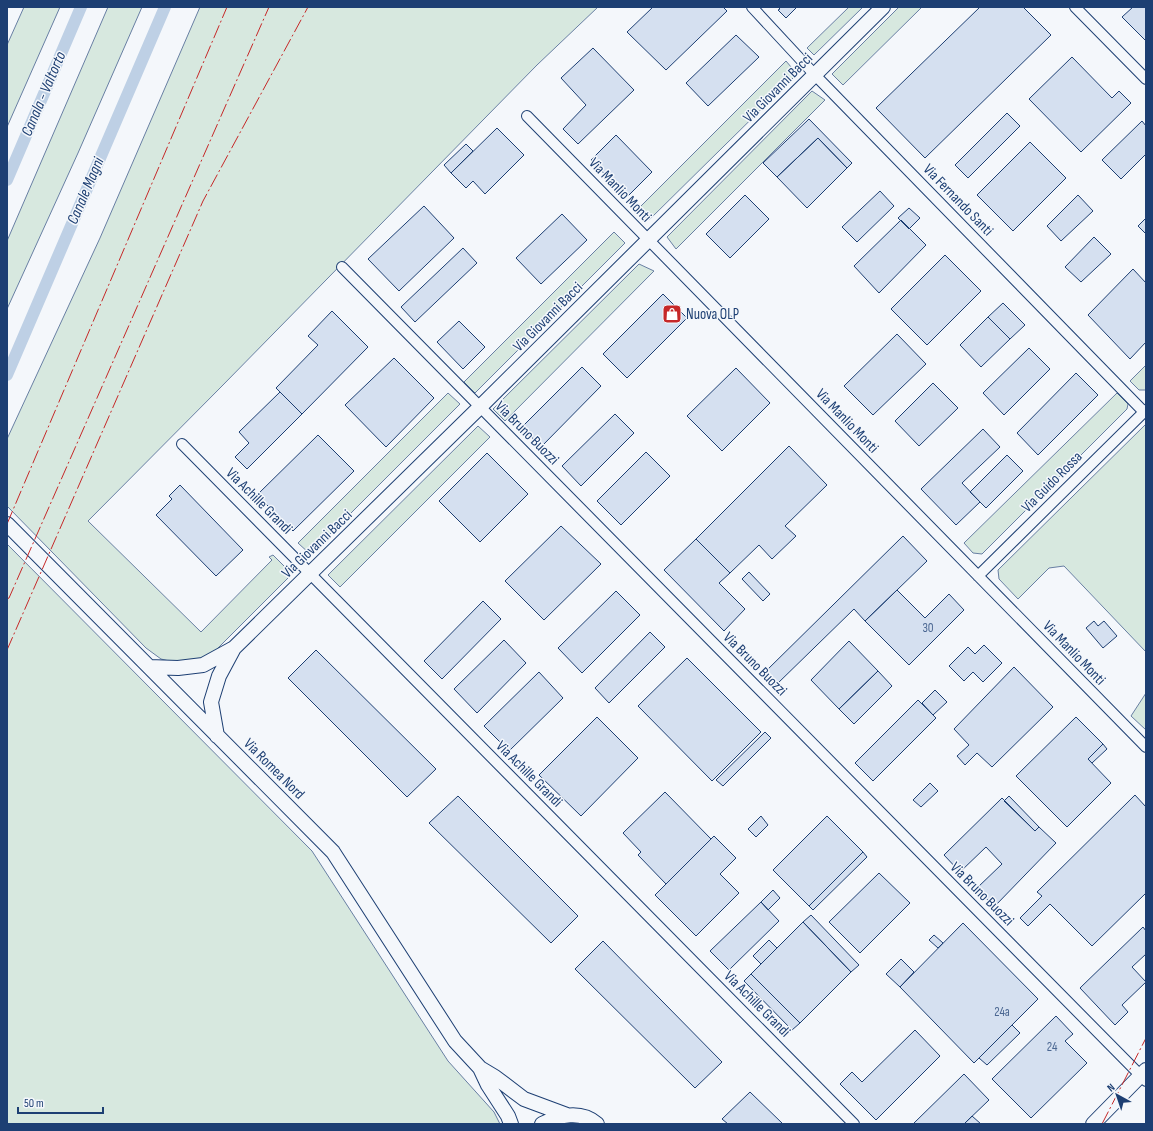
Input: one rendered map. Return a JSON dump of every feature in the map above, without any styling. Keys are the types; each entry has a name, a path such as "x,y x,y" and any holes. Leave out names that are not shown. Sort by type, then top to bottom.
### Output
{"main road":[{"name":"Via Giovanni Bacci","path":"148,667 178,668 203,665 234,648 311,574 883,7"},
{"name":"Via Romea Nord","path":"7,524 333,852 455,1040 480,1068 488,1085 508,1116 511,1124"},
{"name":"Via Giovanni Bacci","path":"217,736 212,702 219,676 234,648"},
{"name":"Via Romea Nord","path":"480,1068 495,1077 524,1100 566,1115 581,1116 597,1124"},
{"path":"1093,1124 1144,1076"},
{"path":"542,1124 553,1118 566,1115"}],"street":[{"name":"Via Fernando Santi","path":"752,7 815,75 1145,411"},
{"path":"1075,7 1146,79"},
{"name":"Via Manlio Monti","path":"527,116 1146,747"},
{"name":"Via Bruno Buozzi","path":"342,267 1144,1076"},
{"name":"Via Guido Rossa","path":"978,576 1145,411"},
{"name":"Via Achille Grandi","path":"182,444 854,1124"}],"shaded area":[{"path":"24,7 60,7 7,127 7,45"},
{"path":"108,7 142,7 7,309 7,241"},
{"path":"200,7 598,7 537,65 88,521 201,632 272,560 269,557 273,555 288,570 290,576 215,651 203,659 173,662 161,659 146,648 7,506 7,439 100,238"},
{"path":"849,7 863,7 814,55 807,48"},
{"path":"899,7 922,7 843,85 832,74"},
{"path":"786,61 797,74 649,220 637,210"},
{"path":"812,91 825,100 676,249 667,237"},
{"path":"614,232 625,243 475,393 464,382"},
{"path":"639,264 654,271 505,421 493,409"},
{"path":"1146,365 1146,390 1139,390 1130,381"},
{"path":"448,393 460,404 310,554 298,543"},
{"path":"1117,393 1128,404 1127,409 982,554 973,553 964,543"},
{"path":"1146,424 1146,652 1064,566 1049,568 1018,599 999,579 998,570"},
{"path":"478,426 490,437 340,587 328,575"},
{"path":"7,544 312,851 448,1061 494,1112 500,1124 7,1124"},
{"path":"1146,693 1146,730 1131,716"}],"building":[{"path":"653,7 723,7 727,11 666,70 627,32"},
{"path":"778,7 797,7 786,18 778,10 780,9"},
{"path":"980,7 1023,7 1051,35 925,158 876,108"},
{"path":"1133,7 1146,7 1146,41 1122,17"},
{"path":"736,35 759,57 708,106 686,83"},
{"path":"593,48 634,90 578,144 563,129 586,105 561,78"},
{"path":"1072,57 1112,98 1119,91 1131,103 1081,152 1029,99"},
{"path":"1007,113 1020,126 968,178 955,165"},
{"path":"809,119 852,163 847,168 818,138 777,177 763,163"},
{"path":"1142,121 1146,126 1146,154 1121,179 1102,160"},
{"path":"497,128 524,155 485,194 473,181 466,188 451,173"},
{"path":"616,135 652,172 627,197 591,160"},
{"path":"818,138 847,168 807,208 777,177"},
{"path":"1030,142 1066,178 1013,231 977,195"},
{"path":"466,144 473,151 451,173 444,165"},
{"path":"880,191 894,206 857,242 842,227"},
{"path":"745,195 769,219 730,258 706,234"},
{"path":"1078,195 1093,211 1061,241 1047,226"},
{"path":"424,206 454,238 399,291 368,259"},
{"path":"909,208 920,218 909,229 898,218"},
{"path":"562,214 587,240 541,284 516,258"},
{"path":"1146,218 1146,234 1138,226"},
{"path":"901,220 926,245 879,293 854,266"},
{"path":"1094,237 1111,254 1081,282 1065,267"},
{"path":"463,248 477,263 415,322 401,307"},
{"path":"945,255 981,291 927,345 891,309"},
{"path":"1133,269 1146,283 1146,342 1130,359 1088,315"},
{"path":"663,294 687,318 627,378 603,354"},
{"path":"1003,303 1025,325 1010,339 988,317"},
{"path":"332,311 368,347 302,414 276,388 318,345 308,336"},
{"path":"988,317 1010,339 981,367 960,345"},
{"path":"459,321 485,347 463,369 437,342"},
{"path":"897,334 926,364 873,415 844,386"},
{"path":"1029,348 1050,369 1004,415 983,393"},
{"path":"394,358 434,398 386,447 345,405"},
{"path":"582,367 601,386 541,447 522,427"},
{"path":"736,368 770,403 722,451 687,416"},
{"path":"1076,373 1098,395 1038,455 1017,433"},
{"path":"933,383 958,408 919,446 895,421"},
{"path":"280,392 302,414 247,469 235,457 249,443 239,432"},
{"path":"615,414 634,433 581,486 562,466"},
{"path":"983,429 1000,447 962,483 980,502 956,525 921,489"},
{"path":"318,435 354,471 293,531 257,495"},
{"path":"789,446 827,485 785,526 796,536 772,559 759,545 730,573 696,539"},
{"path":"646,452 670,476 621,525 597,501"},
{"path":"487,453 528,494 480,542 439,501"},
{"path":"1007,455 1023,471 986,508 970,492"},
{"path":"180,485 243,550 216,576 156,515 172,499 169,496"},
{"path":"561,526 601,564 544,620 505,581"},
{"path":"903,536 927,561 865,621 854,609 776,685 764,673"},
{"path":"696,539 730,573 719,583 745,609 724,631 664,570"},
{"path":"749,572 770,594 763,601 742,579"},
{"path":"897,590 925,618 949,594 964,610 909,665 865,621"},
{"path":"616,591 640,615 582,673 558,648"},
{"path":"483,601 501,619 442,679 424,661"},
{"path":"1094,621 1098,626 1104,621 1117,636 1103,648 1086,628"},
{"path":"650,632 665,647 609,703 595,688"},
{"path":"504,640 526,663 477,713 454,689"},
{"path":"849,641 878,671 839,709 811,680"},
{"path":"984,645 1002,663 983,682 973,672 964,681 949,666 968,647 975,654"},
{"path":"316,650 436,769 407,797 288,678"},
{"path":"687,658 761,732 712,781 638,706"},
{"path":"1014,667 1053,707 992,767 977,753 965,765 957,756 969,745 954,729"},
{"path":"878,671 892,686 854,724 839,709"},
{"path":"539,672 563,698 509,751 484,726"},
{"path":"935,690 947,702 933,715 922,703"},
{"path":"918,700 936,718 873,781 855,763"},
{"path":"597,717 638,758 581,816 539,775"},
{"path":"1076,717 1103,744 1088,759 1111,783 1067,827 1016,776"},
{"path":"765,732 771,738 723,786 716,780"},
{"path":"1103,744 1107,749 1092,763 1088,759"},
{"path":"930,783 938,791 921,807 913,800"},
{"path":"665,792 711,839 666,884 638,855 641,852 623,833"},
{"path":"1135,795 1146,807 1146,893 1092,946 1050,904 1028,926 1020,918 1042,896 1037,892"},
{"path":"458,796 578,916 551,943 429,823"},
{"path":"1009,796 1039,827 1035,831 1004,801"},
{"path":"1002,798 1035,831 1039,827 1056,843 994,907 977,888 1002,864 986,847 960,872 944,855"},
{"path":"761,816 768,825 756,837 748,829"},
{"path":"827,816 863,852 809,906 773,870"},
{"path":"714,836 736,858 720,874 739,893 696,936 655,895"},
{"path":"863,852 867,857 813,910 809,906"},
{"path":"879,873 910,903 860,953 829,922"},
{"path":"773,890 780,898 768,910 761,902"},
{"path":"761,902 779,921 729,970 710,951"},
{"path":"811,915 859,965 851,972 803,922"},
{"path":"803,922 851,972 800,1023 751,974"},
{"path":"963,923 1038,999 974,1063 900,987"},
{"path":"1143,927 1146,931 1146,954 1132,967 1146,982 1122,1005 1128,1012 1115,1025 1080,988"},
{"path":"934,935 943,943 938,948 929,940"},
{"path":"769,940 777,948 761,964 753,956"},
{"path":"603,941 722,1062 695,1088 575,969"},
{"path":"901,959 914,972 900,987 886,974"},
{"path":"751,974 800,1023 792,1030 744,981"},
{"path":"1056,1016 1073,1034 1065,1041 1087,1063 1031,1118 992,1079"},
{"path":"1012,1025 1020,1033 987,1065 979,1058"},
{"path":"915,1030 940,1056 876,1120 840,1084 852,1072 862,1082"},
{"path":"964,1074 989,1100 964,1124 913,1124"},
{"path":"750,1092 783,1124 728,1124 722,1119"},
{"path":"972,1116 981,1124 964,1124"}],"waterway":[{"name":"Canala - Valtorto","path":"7,180 81,7"},
{"name":"Canale Magni","path":"7,375 165,7"}],"power":[{"path":"7,524 227,7"},
{"path":"7,599 9,598 269,7"},
{"path":"7,650 203,201 308,7"},
{"path":"1102,1124 1146,1038"}],"place":[{"name":"Nuova OLP","path":"672,314"}]}
